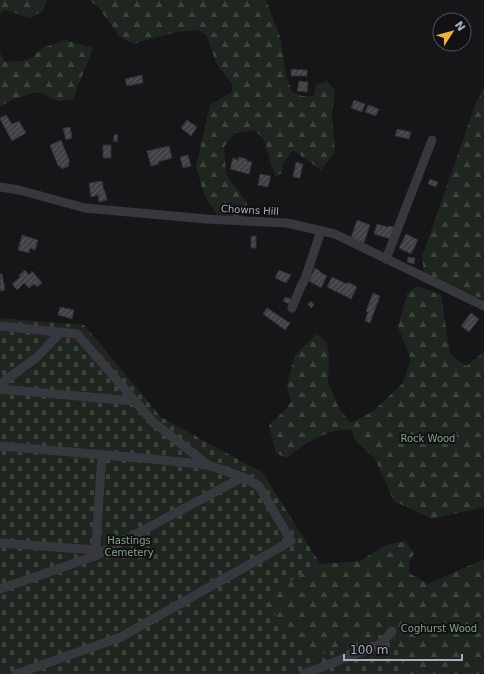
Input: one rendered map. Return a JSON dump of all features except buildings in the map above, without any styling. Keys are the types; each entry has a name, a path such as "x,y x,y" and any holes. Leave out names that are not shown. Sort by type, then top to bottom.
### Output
{"street":[{"path":"386,259 432,140"},
{"name":"Chowns Hill","path":"0,187 19,190 85,208 206,219 287,223 335,234 484,306"},
{"path":"292,308 305,279 321,231"},
{"path":"0,326 77,334 153,422 208,465"},
{"path":"0,384 37,357 62,332"},
{"path":"0,389 134,400"},
{"path":"0,446 208,465 243,477 259,486 290,541 122,637 16,674"},
{"path":"96,553 102,455"},
{"path":"0,588 96,553 243,477"},
{"path":"0,543 96,553"},
{"path":"304,674 321,671 381,644 392,631"}],"green space":[{"path":"0,0 47,0 43,11 30,18 5,10 0,14"},
{"path":"89,0 266,0 280,37 286,75 292,92 302,96 314,96 316,85 327,81 335,91 332,114 335,152 321,170 293,150 283,164 282,173 276,176 264,139 254,130 235,133 224,147 226,174 247,203 242,217 217,214 205,197 196,167 210,105 232,92 232,84 216,63 207,36 199,30 176,32 133,44 119,36 99,8"},
{"path":"66,40 93,48 73,99 59,101 38,92 14,99 0,106 0,53 5,62 23,61 33,57 42,48"},
{"path":"484,88 484,300 424,274 422,257 476,103"},
{"name":"Rock Wood","path":"417,286 441,295 450,354 466,366 484,352 484,507 432,519 394,501 375,459 354,439 352,430 335,431 326,434 309,442 286,458 276,453 269,425 291,402 287,385 295,355 317,334 327,343 329,359 328,382 340,410 351,423 372,412 402,384 411,360 398,327 407,294"},
{"name":"Hastings Cemetery","path":"0,318 84,325 161,417 263,473 320,564 262,597 310,658 392,631 409,674 0,674"},
{"name":"Coghurst Wood","path":"405,541 414,553 409,563 409,573 428,584 484,559 484,674 61,674 261,597 320,564 360,561 386,545"}]}
